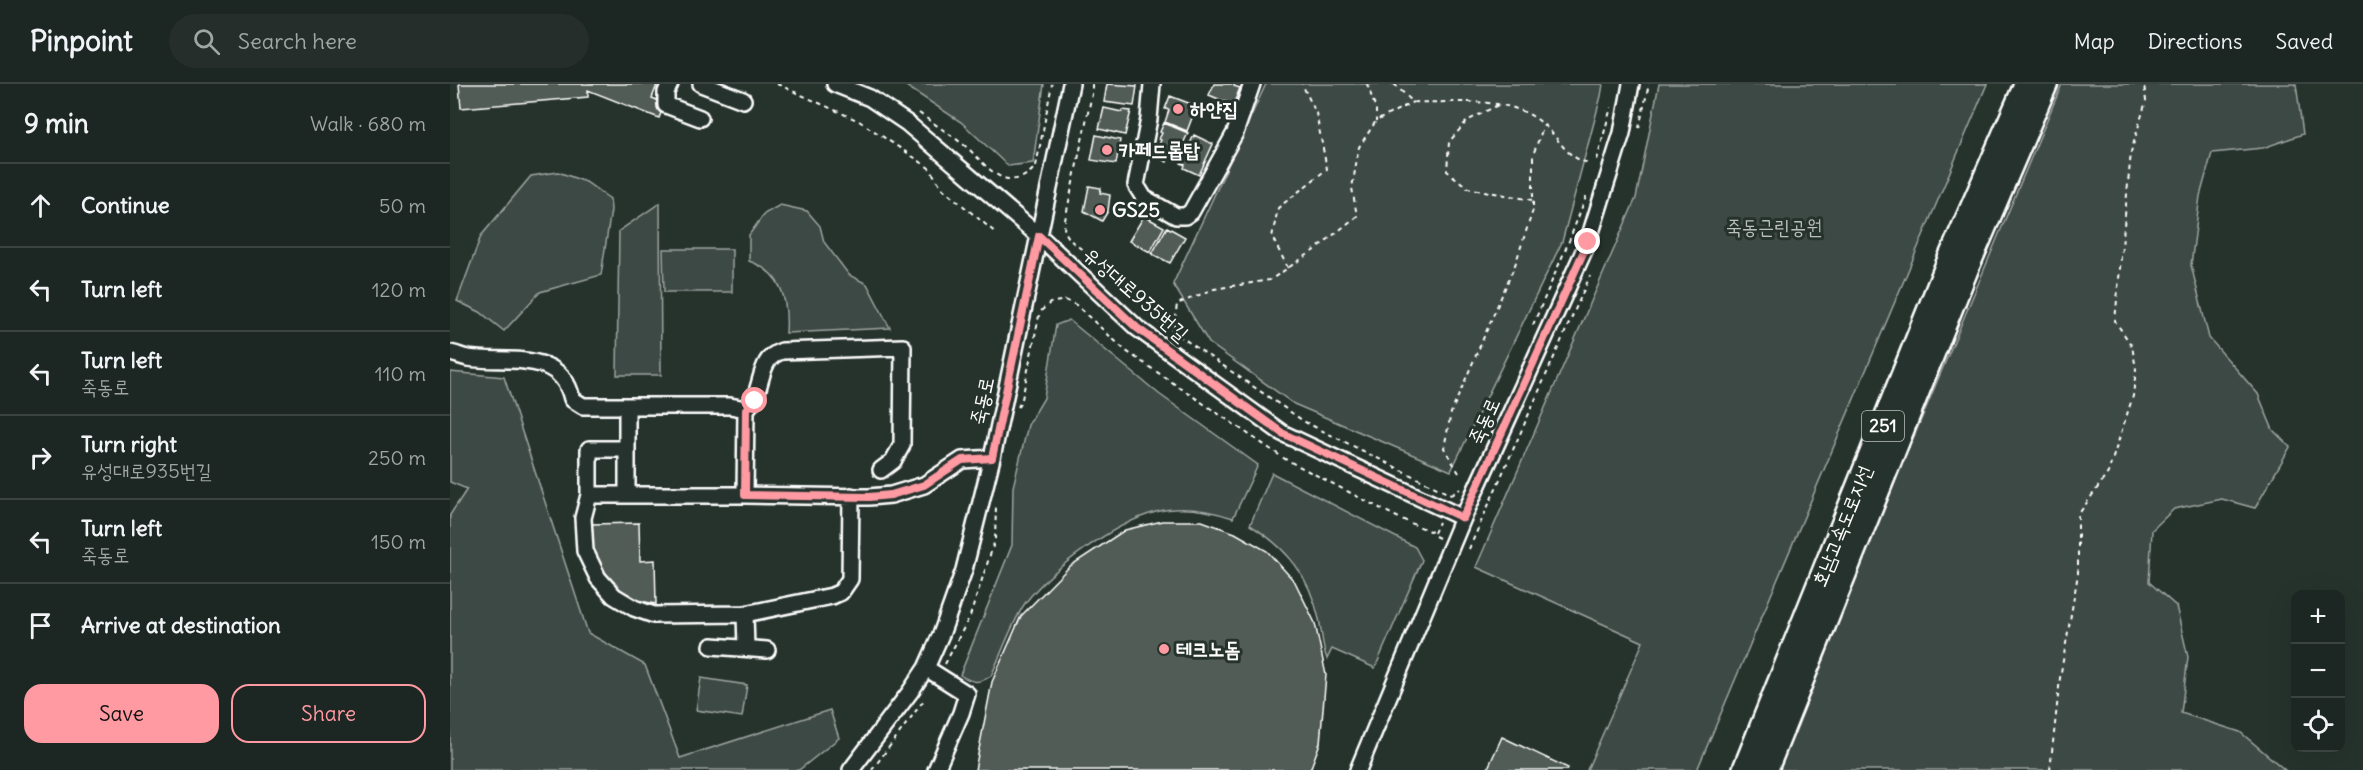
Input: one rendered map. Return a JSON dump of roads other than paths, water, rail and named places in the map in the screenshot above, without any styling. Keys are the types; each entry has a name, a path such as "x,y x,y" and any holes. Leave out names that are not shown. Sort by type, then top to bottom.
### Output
{"highway":[{"name":"호남고속도로지선","path":"1744,770 1949,261 2026,84"},
{"name":"호남고속도로지선","path":"1766,770 1963,277 2046,84"}],"street":[{"path":"670,84 666,92 666,105 700,118"},
{"path":"701,84 743,100"},
{"name":"유성대로935번길","path":"835,84 870,98 907,123 1039,236 1137,328 1282,433 1463,518"},
{"name":"죽동로","path":"851,770 910,692 932,672 942,632 964,570 992,458 1071,84"},
{"path":"1152,84 1149,119 1136,185 1143,198 1176,216 1185,216 1191,212 1235,133 1252,84"},
{"name":"죽동로","path":"1358,770 1463,518 1588,242 1622,133 1631,84"},
{"path":"745,495 746,409 755,401 764,366 774,354 782,351 903,347 902,445 893,461 881,470"},
{"path":"450,353 468,358 539,362 558,373 569,385 572,399 583,406 730,406 746,409"},
{"path":"627,407 627,494"},
{"path":"627,449 589,449 589,495 583,518 585,551 598,578 614,596 634,608 654,615 745,614 832,596 841,592 850,579 851,496"},
{"path":"589,495 869,497 891,495 924,485 962,460 992,458"},
{"path":"745,614 746,648"},
{"path":"712,646 767,650"},
{"path":"932,672 967,694 936,770"}],"place":[{"name":"하얀집","path":"1178,109"},
{"name":"카페드롭탑","path":"1107,150"},
{"name":"GS25","path":"1100,210"},
{"name":"테크노돔","path":"1164,649"}],"park label":[{"name":"죽동근린공원","path":"1774,227"}]}
